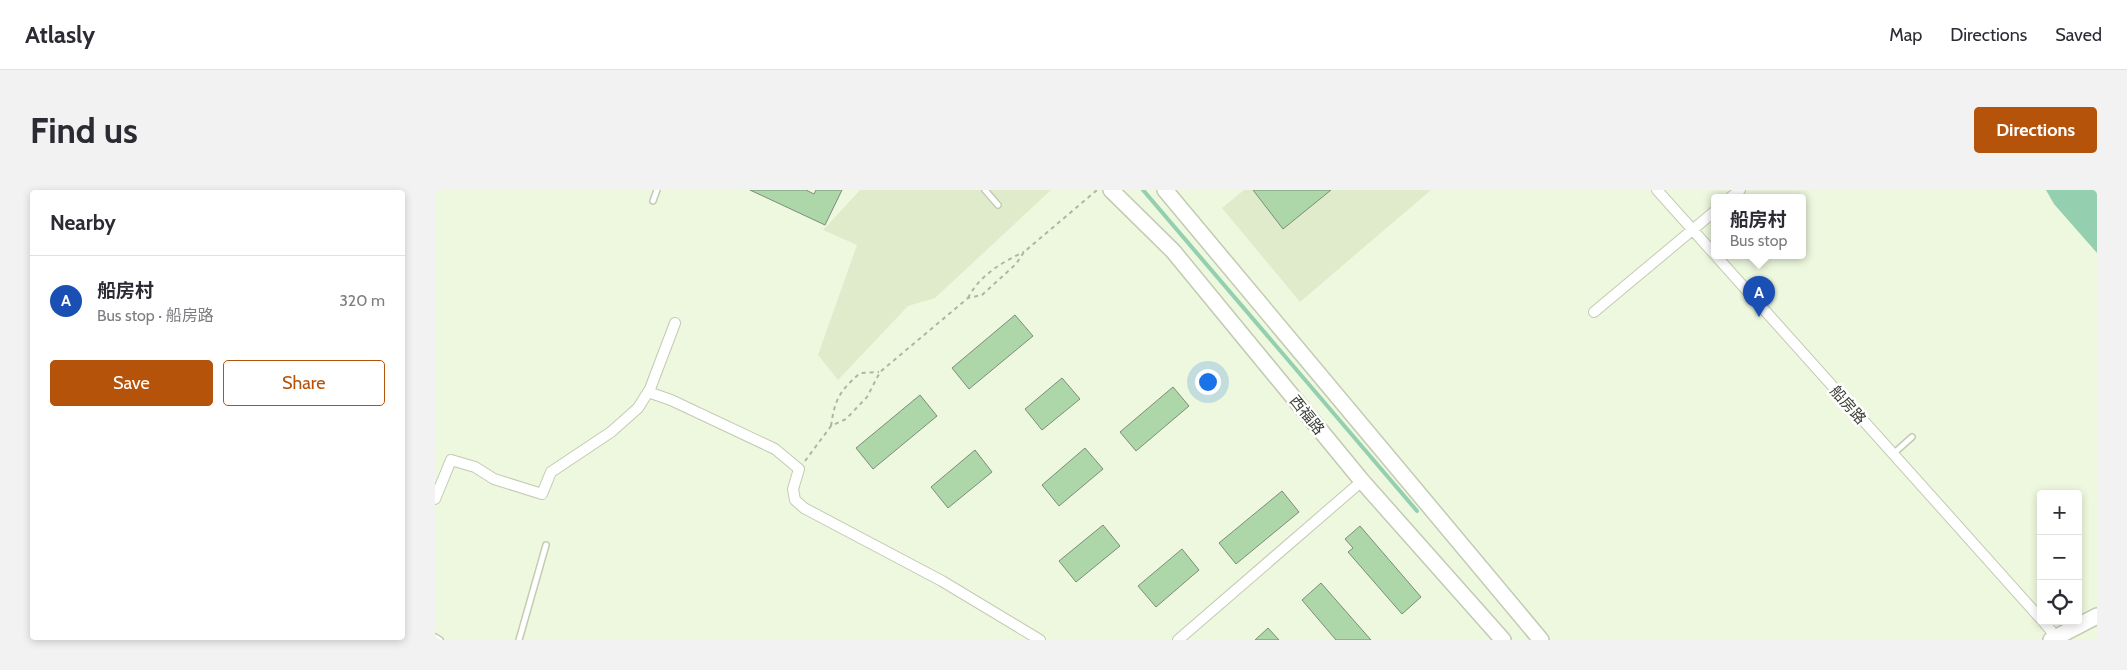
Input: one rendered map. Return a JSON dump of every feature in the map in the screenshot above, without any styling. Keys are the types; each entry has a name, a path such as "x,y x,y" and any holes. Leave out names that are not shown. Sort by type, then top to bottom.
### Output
{"main road":[{"name":"西福路","path":"1111,190 1173,251 1362,481 1503,640"},
{"path":"1165,190 1541,640"},
{"path":"2053,638 2097,616"}],"street":[{"name":"船房路","path":"1657,190 1711,252"},
{"path":"1594,312 1711,214"},
{"name":"船房路","path":"1717,259 2037,614"},
{"path":"435,499 451,460 475,467 494,479 542,494 551,472 611,432 638,408 648,392 675,324"},
{"path":"648,392 671,400 775,449 799,469 793,488 795,500 804,508 942,581 1040,640"},
{"path":"1178,640 1362,481"},
{"name":"船房路","path":"2045,625 2053,638"}],"lane":[{"path":"653,201 657,190"},
{"path":"985,190 998,205"},
{"path":"1893,455 1912,437"},
{"path":"519,640 546,545"},
{"path":"435,637 440,640"}],"path":[{"path":"799,469 831,426 846,419 867,397 880,372 968,298 975,286 1007,260 1024,252 1097,190"},
{"path":"968,298 982,295 1017,264 1024,252"},
{"path":"831,426 833,407 842,389 860,373 880,372"}],"shaded area":[{"path":"860,190 1051,190 935,298 908,306 838,380 818,355 857,245 823,230"},
{"path":"1244,190 1431,190 1300,302 1222,208"},
{"path":"2046,190 2097,190 2097,253 2054,204"}],"building":[{"path":"750,190 806,190 814,194 816,190 842,190 825,225"},
{"path":"1253,190 1331,190 1283,229"},
{"path":"1015,315 1033,336 969,389 952,368"},
{"path":"1062,378 1080,399 1042,430 1025,409"},
{"path":"1173,387 1189,406 1136,451 1120,432"},
{"path":"920,395 937,416 873,469 856,448"},
{"path":"1085,448 1103,469 1059,506 1042,485"},
{"path":"975,450 992,472 948,508 931,487"},
{"path":"1282,491 1299,512 1236,564 1219,543"},
{"path":"1103,525 1120,546 1076,582 1059,561"},
{"path":"1360,526 1421,597 1402,614 1348,552 1353,548 1345,539"},
{"path":"1182,549 1199,570 1156,607 1138,586"},
{"path":"1321,583 1371,640 1336,640 1302,600"},
{"path":"1268,628 1279,640 1255,640"}],"waterway":[{"path":"1143,190 1417,511"}],"place":[{"name":"船房村","path":"1759,317"}]}
